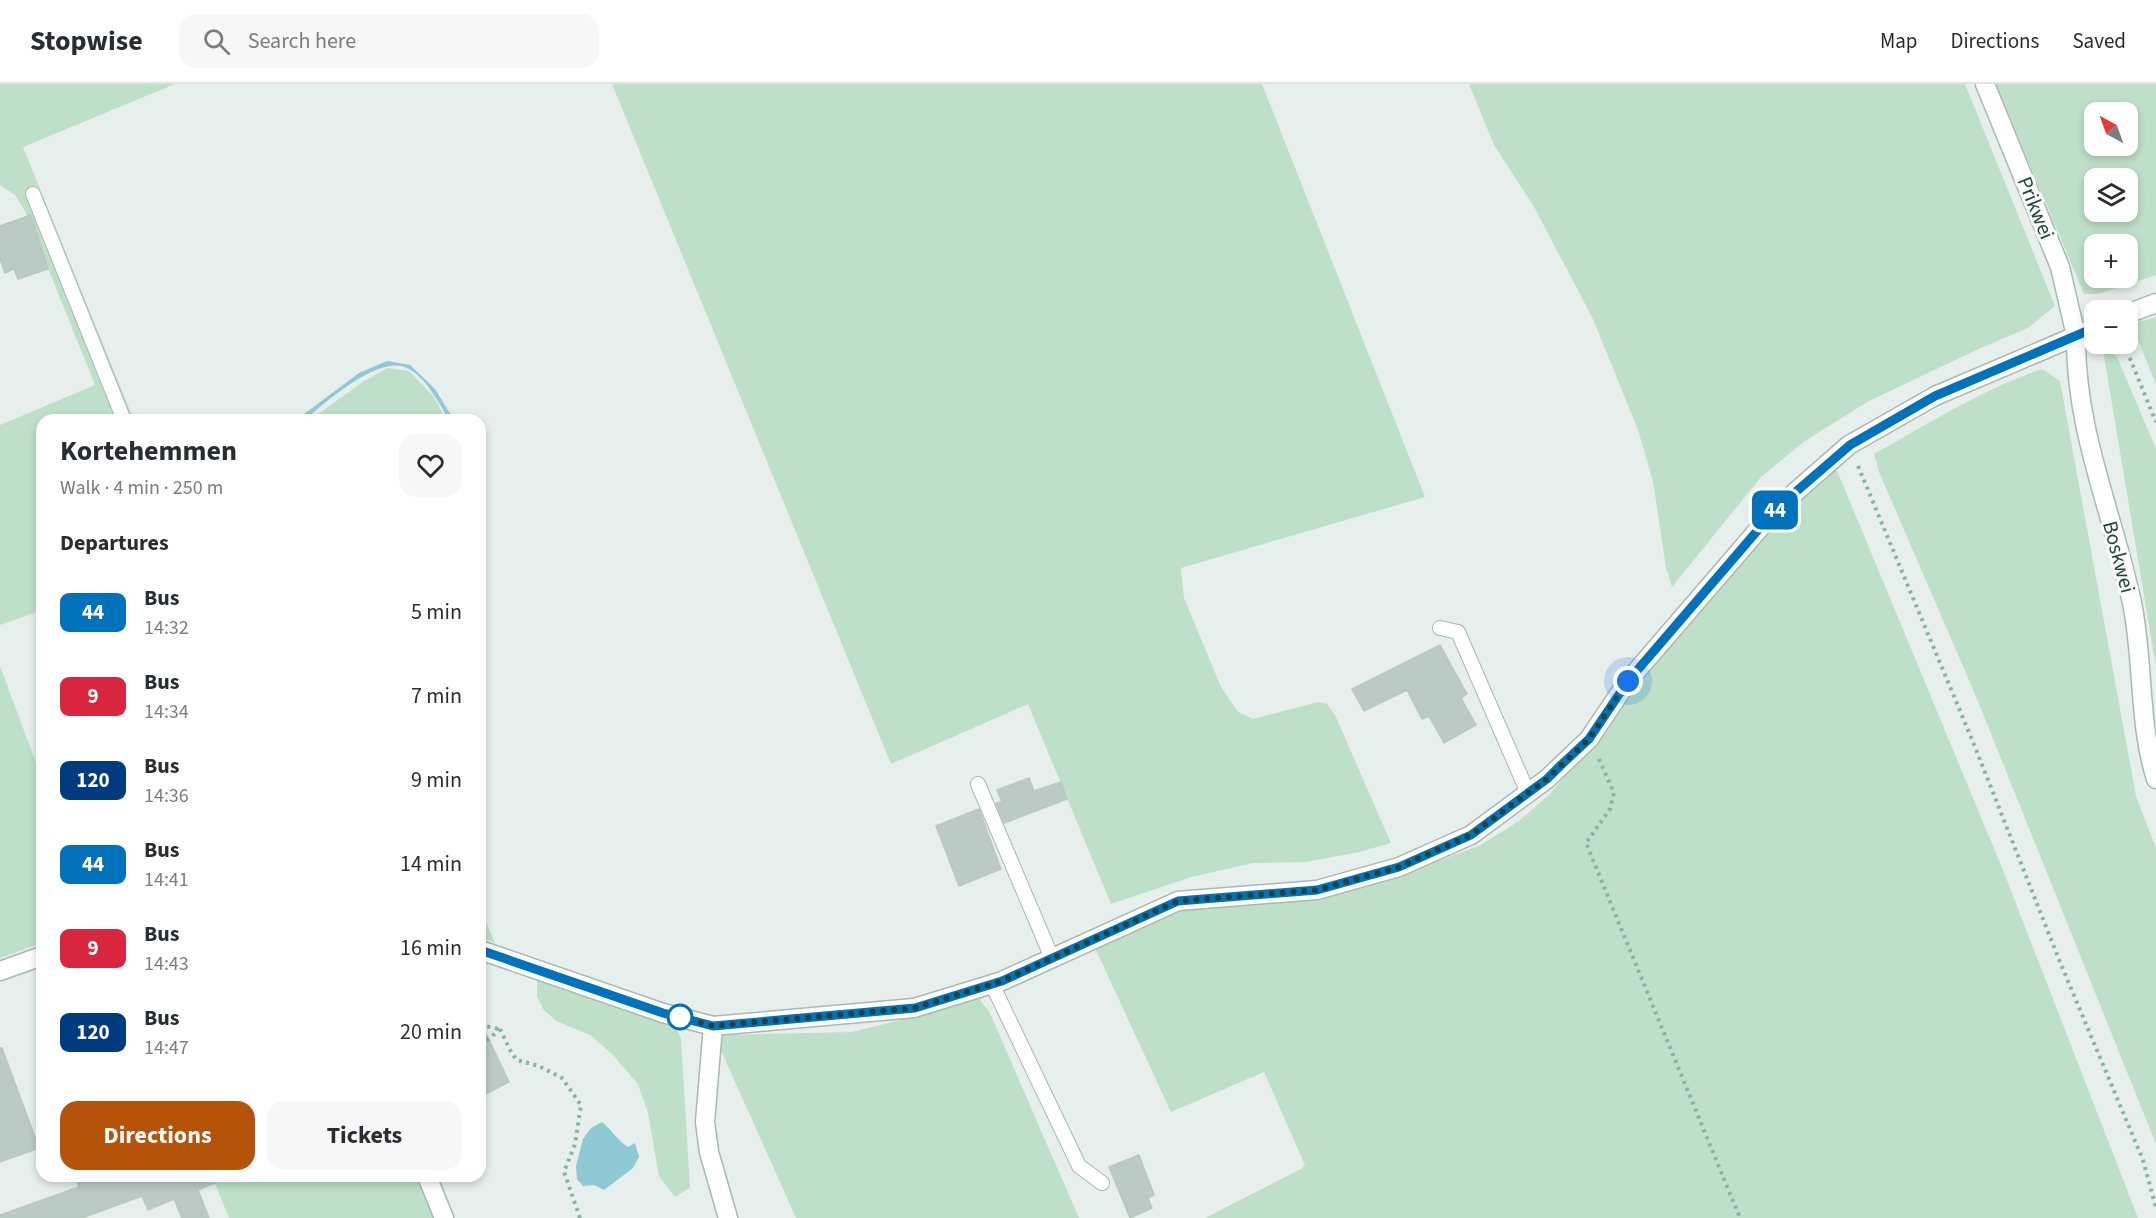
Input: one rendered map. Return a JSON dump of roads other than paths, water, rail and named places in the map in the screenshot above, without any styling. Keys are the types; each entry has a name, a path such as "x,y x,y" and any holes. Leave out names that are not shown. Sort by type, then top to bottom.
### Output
{"street":[{"name":"Prikwei","path":"1985,84 2060,267 2076,336"},
{"path":"2138,310 2156,303"},
{"path":"486,952 663,1013 713,1026 915,1008 992,984 1178,901 1317,890 1399,867 1471,835 1547,779 1589,739 1628,681 1776,509 1850,445 1935,396 2084,332"},
{"name":"Boskwei","path":"2076,336 2076,367 2087,441 2125,570 2133,606 2145,733 2156,779"},
{"path":"0,971 36,958"},
{"path":"713,1026 705,1122 710,1152 728,1218"},
{"path":"429,1182 444,1218"}],"lane":[{"path":"33,194 122,414"},
{"path":"1440,628 1458,632 1528,793"},
{"path":"978,784 1052,957"},
{"path":"992,984 1079,1166 1102,1183"}],"water":[{"path":"387,361 410,365 435,389 450,414 445,414 432,392 415,373 397,366 383,367 369,373 339,392 312,414 304,414 359,373"},
{"path":"602,1122 628,1147 635,1143 639,1157 633,1168 604,1190 594,1185 583,1186 577,1179 576,1166 583,1139 591,1128"}]}
